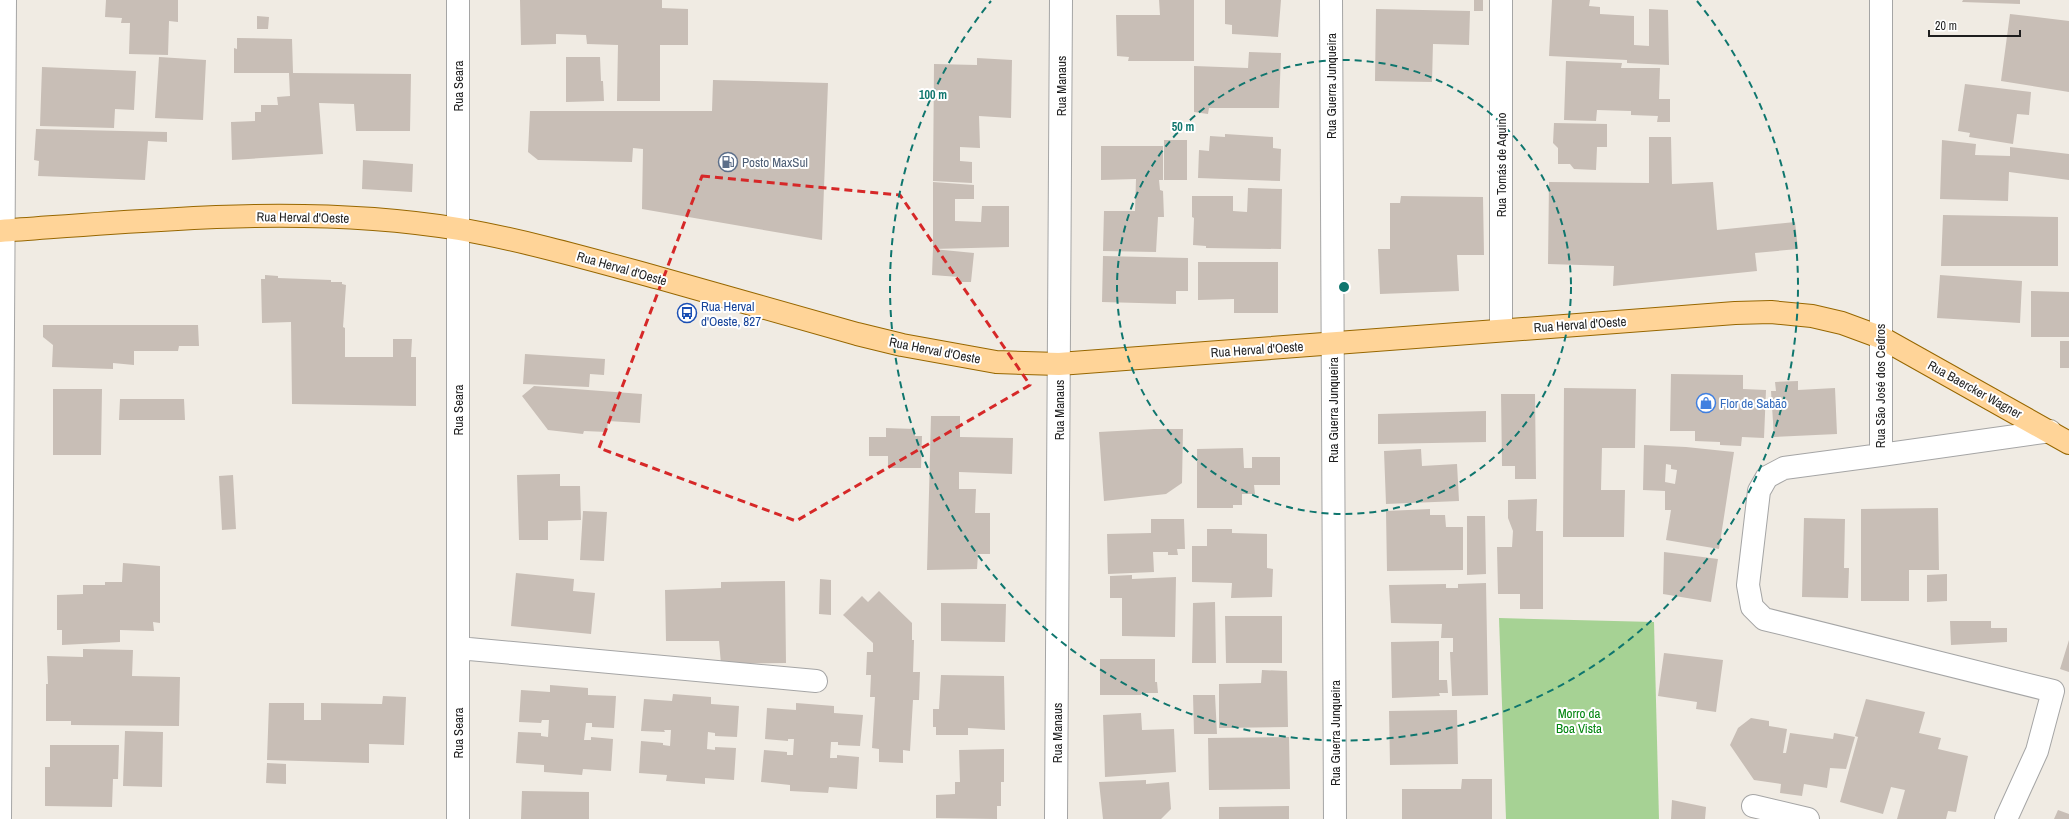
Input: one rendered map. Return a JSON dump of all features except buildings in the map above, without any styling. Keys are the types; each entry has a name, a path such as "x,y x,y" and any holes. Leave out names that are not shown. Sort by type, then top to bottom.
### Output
{"main road":[{"name":"Rua Herval d'Oeste","path":"2,231 193,217 289,215 381,220 458,229 576,255 842,330 902,345 996,362 1059,364 1735,313 1772,312 1812,316 1842,323 1880,337"},
{"name":"Rua Baercker Wagner","path":"1880,337 2069,443"}],"street":[{"path":"0,819 2,231 5,0"},
{"name":"Rua Seara","path":"458,0 458,819"},
{"name":"Rua Manaus","path":"1056,819 1061,0"},
{"name":"Rua Guerra Junqueira","path":"1331,0 1335,819"},
{"name":"Rua Tomás de Aquino","path":"1501,0 1501,330"},
{"name":"Rua São José dos Cedros","path":"1881,0 1881,455 1784,468 1766,476 1759,491 1748,585 1752,607 1764,619 2053,691 2037,751 2006,819"},
{"path":"1881,455 2050,431"},
{"path":"458,648 816,681"},
{"path":"1753,806 1808,819"}],"highlighted area":[{"path":"702,176 900,195 1030,385 796,521 599,448"}],"green space":[{"name":"Morro da Boa Vista","path":"1499,618 1654,622 1659,819 1506,819"}],"place":[{"name":"Posto MaxSul","path":"728,162"},
{"name":"Rua Herval d'Oeste, 827","path":"687,313"},
{"name":"Flor de Sabão","path":"1706,403"}]}
